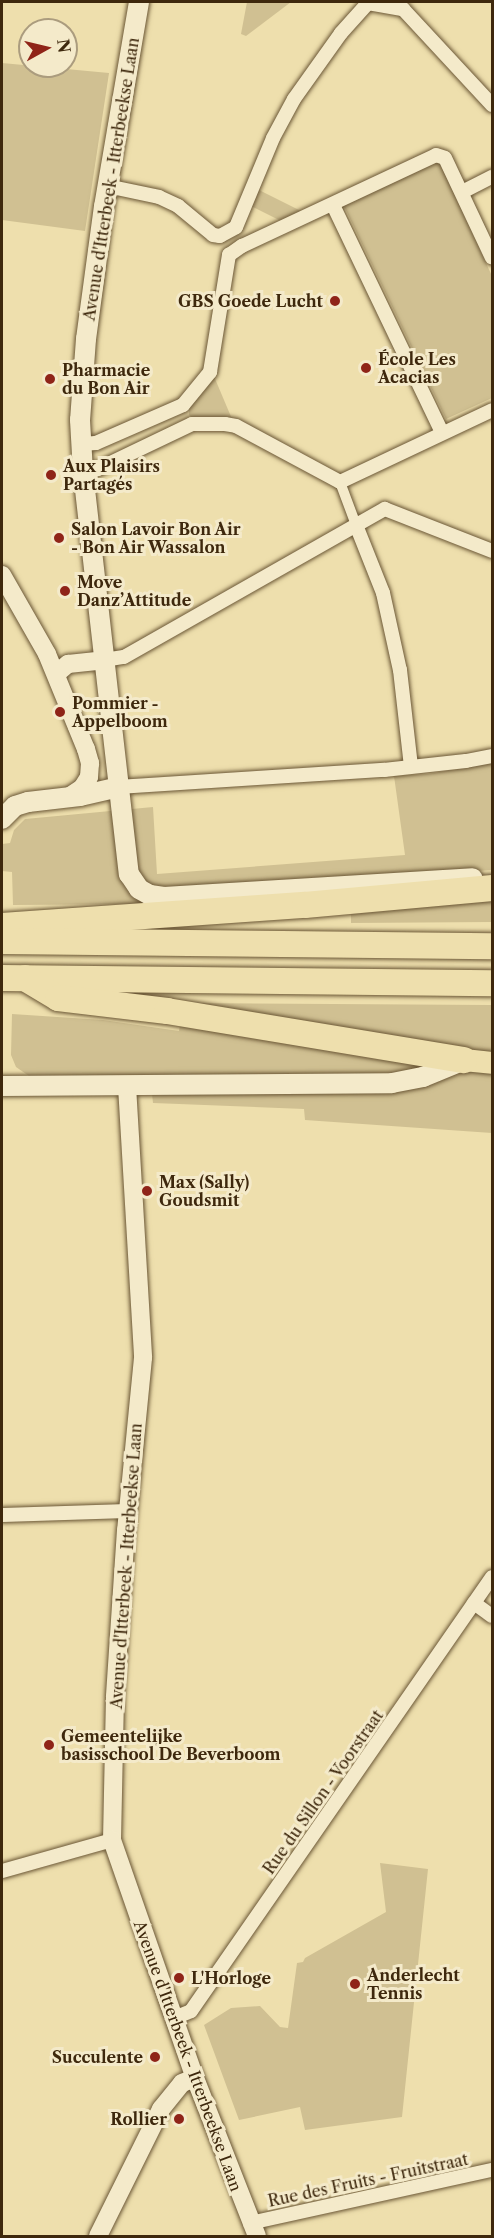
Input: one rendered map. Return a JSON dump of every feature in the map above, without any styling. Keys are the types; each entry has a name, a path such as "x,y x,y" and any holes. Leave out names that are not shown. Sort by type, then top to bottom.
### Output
{"highway":[{"path":"2,926 329,903 492,888"},
{"path":"2,941 492,946"},
{"path":"13,978 492,983"},
{"path":"13,978 58,998 167,1011 464,1060"}],"main road":[{"name":"Avenue d'Itterbeek - Itterbeekse Laan","path":"139,2 107,186 86,339 81,444 129,874 138,889 150,895 195,896 492,877"},
{"path":"2,817 15,806 28,802 67,798 118,787"},
{"path":"2,1086 392,1083 423,1077 464,1060 492,1063"}],"street":[{"path":"107,186 159,197 178,206 213,235 220,236 236,227 273,138 294,99 341,33 366,4 398,7 406,13 492,105"},
{"path":"81,444 96,443 183,405 210,372 229,255 242,246 435,155 445,158 492,258"},
{"path":"462,192 492,177"},
{"path":"333,205 442,432"},
{"path":"340,482 492,410"},
{"path":"83,472 98,469 192,424 236,426 340,482 383,593 400,670 411,766"},
{"path":"56,674 68,664 124,657 385,508 492,551"},
{"path":"2,575 56,674 81,733 90,763 89,777 82,788 67,798"},
{"path":"118,787 411,766 492,756"},
{"name":"Avenue d'Itterbeek - Itterbeekse Laan","path":"127,1086 143,1358 128,1511 115,1696 112,1840 195,2078 253,2230"},
{"path":"2,1515 128,1511"},
{"name":"Rue du Sillon - Voorstraat","path":"174,2018 191,2011 492,1577"},
{"path":"474,1603 492,1616"},
{"path":"2,1871 112,1840"},
{"path":"98,2236 161,2109 182,2083 195,2078"},
{"name":"Rue des Fruits - Fruitstraat","path":"253,2230 492,2170"}],"shaded area":[{"path":"247,2 291,2 246,36 241,34"},
{"path":"2,63 18,64 18,78 78,78 78,70 109,73 85,231 2,220"},
{"path":"439,161 492,276 492,398 446,419 344,206"},
{"path":"255,188 305,213 285,223 249,205"},
{"path":"213,374 232,419 194,420 189,415 189,405"},
{"path":"492,763 492,870 163,890 142,904 13,905 12,872 2,871 2,844 10,843 14,830 25,819 153,807 157,874 405,855 394,776 428,774"},
{"path":"492,899 492,922 351,923 351,913"},
{"path":"183,1003 492,1005 492,1133 305,1120 304,1109 153,1103 150,1075 29,1076 16,1067 11,1055 12,1014 103,1020 179,1031"},
{"name":"Anderlecht Tennis","path":"380,1863 428,1869 402,2117 305,2130 300,2107 239,2120 204,2025 231,2008 260,2006 280,2027 288,2028 297,1963 303,1962 305,1958 386,1912"}],"place":[{"name":"GBS Goede Lucht","path":"335,301"},
{"name":"École Les Acacias","path":"366,368"},
{"name":"Pharmacie du Bon Air","path":"50,379"},
{"name":"Aux Plaisirs Partagés","path":"51,475"},
{"name":"Salon Lavoir Bon Air - Bon Air Wassalon","path":"59,538"},
{"name":"Move Danz’Attitude","path":"65,591"},
{"name":"Pommier - Appelboom","path":"60,712"},
{"name":"Max (Sally) Goudsmit","path":"147,1191"},
{"name":"Gemeentelijke basisschool De Beverboom","path":"49,1745"},
{"name":"L'Horloge","path":"179,1978"},
{"name":"Anderlecht Tennis","path":"355,1984"},
{"name":"Succulente","path":"155,2057"},
{"name":"Rollier","path":"179,2119"}]}
